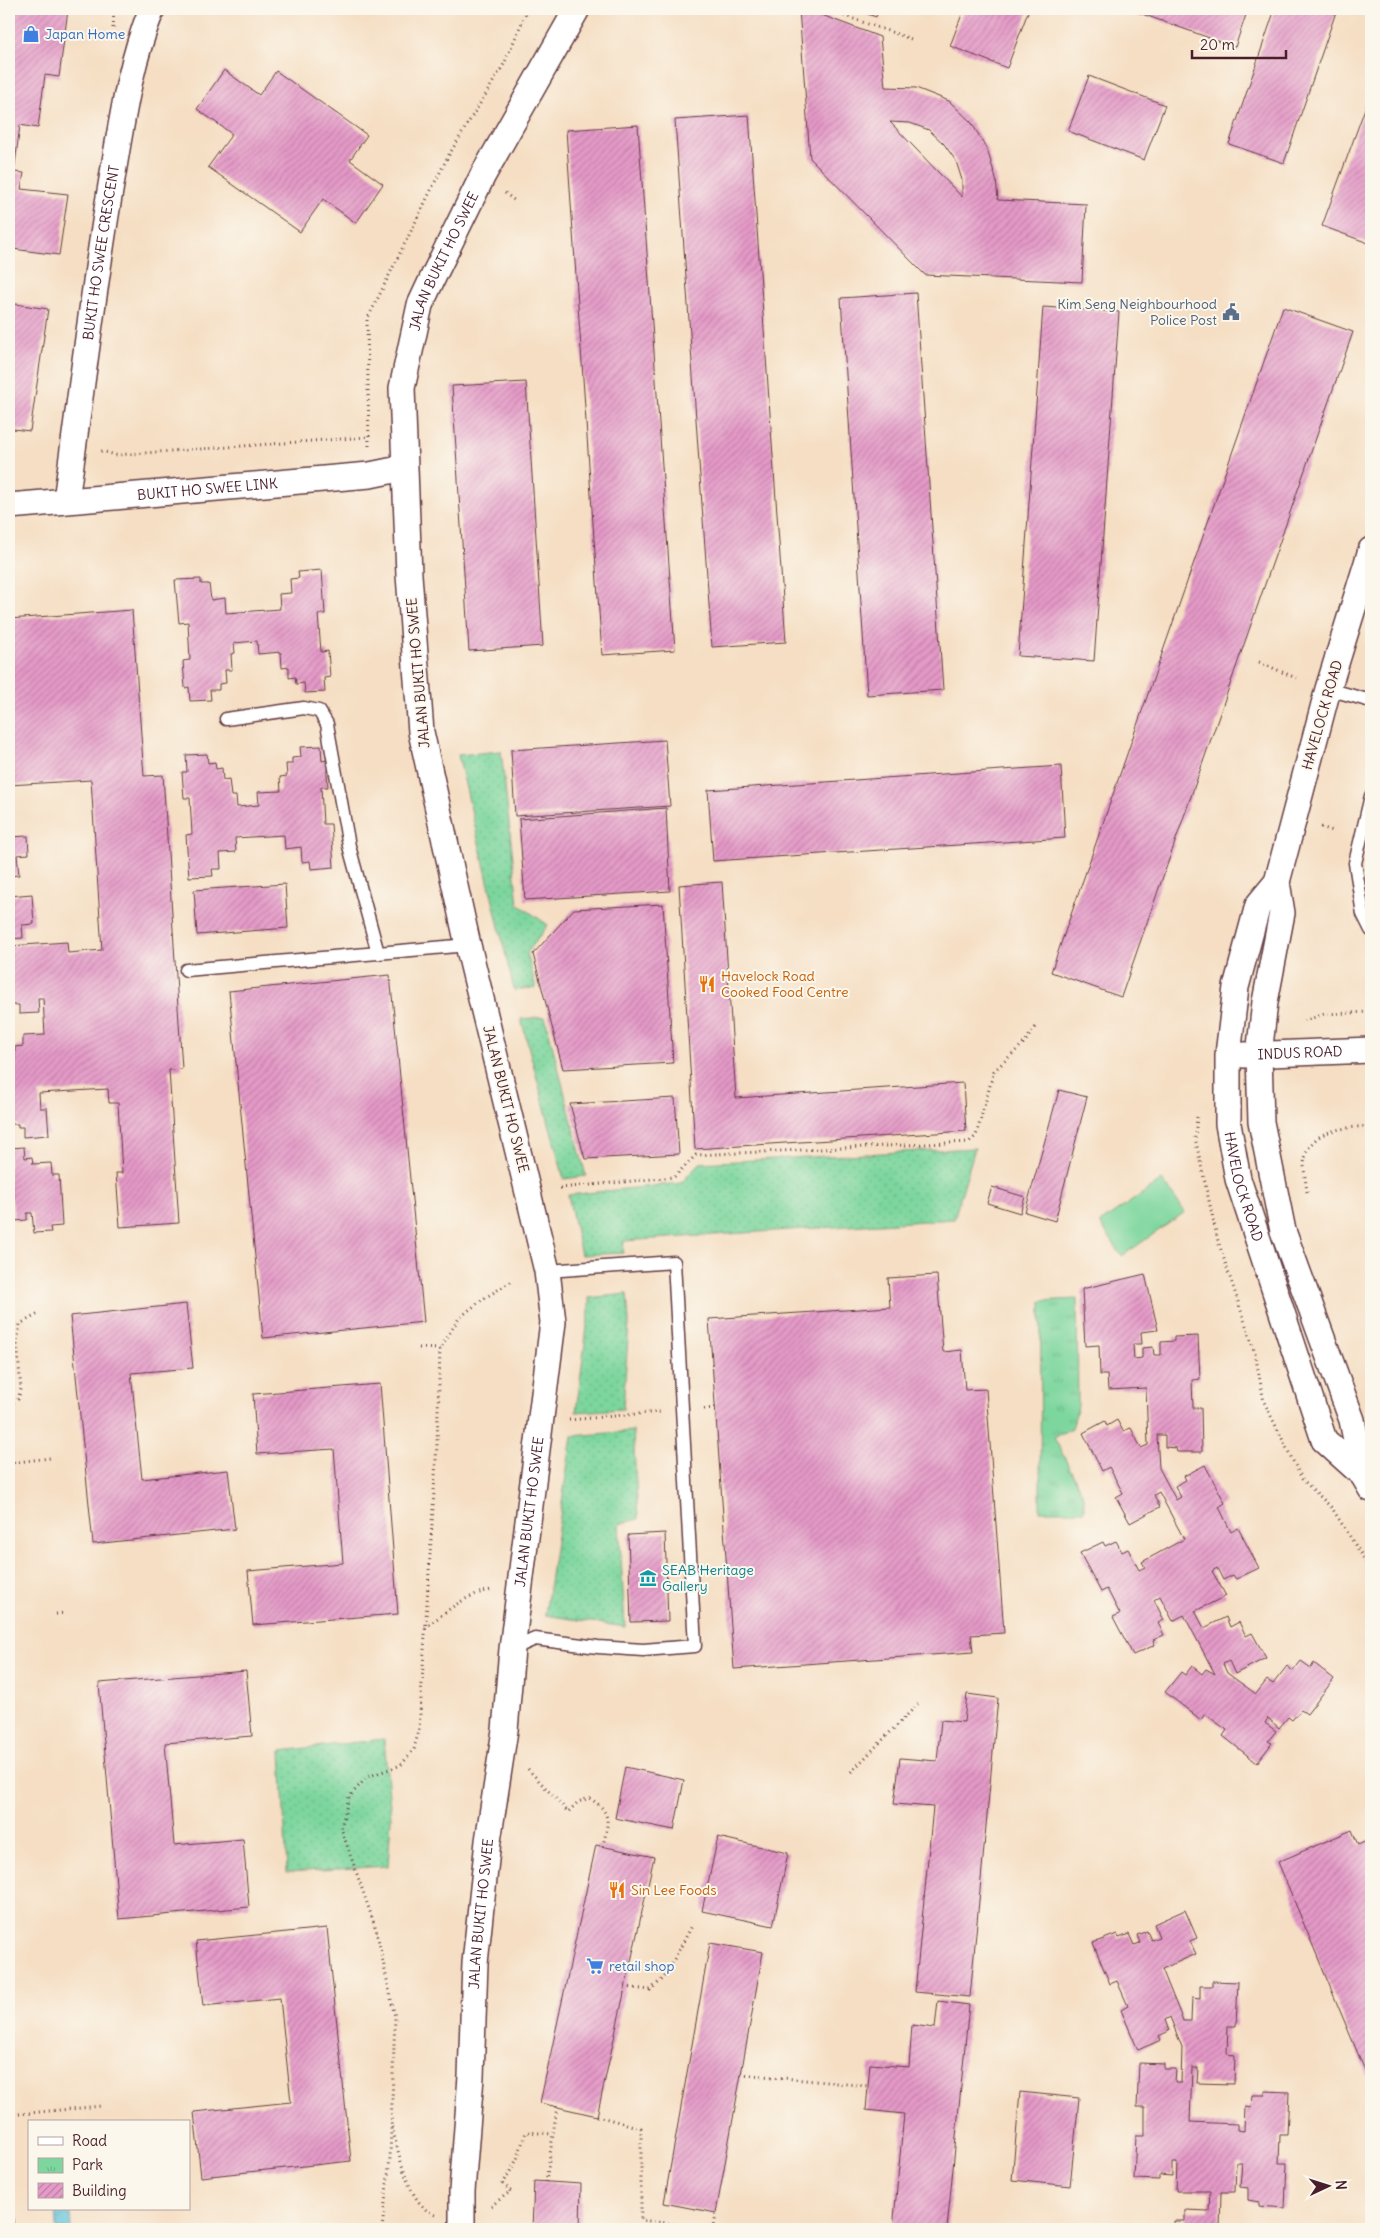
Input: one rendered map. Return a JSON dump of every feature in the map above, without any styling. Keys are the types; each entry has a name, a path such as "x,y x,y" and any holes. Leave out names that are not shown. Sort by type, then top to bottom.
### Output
{"street":[{"name":"BUKIT HO SWEE CRESCENT","path":"66,500 95,280 117,146 142,32 152,9"},
{"name":"JALAN BUKIT HO SWEE","path":"462,2227 475,1963 488,1841 505,1730 512,1649 553,1322 547,1271 468,945 421,732 409,575 402,388 420,304 483,175 577,9"},
{"name":"BUKIT HO SWEE LINK","path":"9,506 370,475 404,468"},
{"name":"HAVELOCK ROAD","path":"1367,1482 1352,1420 1283,1231 1261,1122 1259,1055 1264,1002 1282,913 1277,882 1328,689 1371,550"},
{"name":"HAVELOCK ROAD","path":"1277,882 1258,905 1236,987 1228,1055 1228,1124 1238,1180 1324,1440 1367,1482"},
{"name":"INDUS ROAD","path":"1228,1055 1371,1050"}],"lane":[{"path":"1328,689 1371,701"},
{"path":"226,719 304,708 319,711 327,724 349,846 378,953"},
{"path":"1371,796 1355,862 1363,914 1371,930"},
{"path":"186,970 468,945"},
{"path":"512,1649 535,1639 598,1647 643,1650 696,1646 674,1262 547,1271"}],"path":[{"path":"825,9 914,40"},
{"path":"501,190 516,201"},
{"path":"96,444 101,452 116,455 368,437"},
{"path":"1260,662 1296,678"},
{"path":"1320,827 1332,831"},
{"path":"1304,1021 1324,1014 1371,1012"},
{"path":"560,1188 674,1177 696,1155 969,1142 976,1136 994,1071 1026,1042 1037,1024"},
{"path":"1307,1198 1304,1164 1311,1145 1320,1135 1346,1128 1371,1126"},
{"path":"382,2229 391,2124 395,2017 376,1929 341,1828 349,1796 367,1777 401,1765 414,1749 419,1730 437,1444 440,1349 459,1318 483,1299 514,1280"},
{"path":"9,1405 18,1398 21,1389 17,1343 20,1324 40,1313"},
{"path":"419,1348 440,1349"},
{"path":"561,1421 716,1408"},
{"path":"9,1463 50,1458"},
{"path":"425,1628 477,1592 520,1589"},
{"path":"56,1614 65,1613"},
{"path":"851,1772 918,1704"},
{"path":"524,1764 568,1812 578,1802 589,1798 605,1811 608,1820 603,1846"},
{"path":"625,1987 650,1990 664,1978 693,1924"},
{"path":"741,2074 868,2086"},
{"path":"9,2115 101,2106"},
{"path":"546,2182 557,2107"},
{"path":"598,2116 641,2128 641,2220 714,2229 716,2213"},
{"path":"391,2124 414,2196 427,2212 462,2227"},
{"path":"489,2208 511,2191 503,2184 517,2159 526,2132 553,2134"}],"green space":[{"path":"501,751 518,904 548,925 527,953 536,988 514,990 458,755"},
{"path":"545,1017 586,1176 564,1179 521,1019"},
{"path":"975,1148 954,1219 624,1241 623,1253 581,1255 568,1195 681,1183 700,1163"},
{"path":"1162,1180 1185,1212 1122,1256 1100,1223"},
{"path":"627,1294 629,1322 623,1409 576,1412 589,1298"},
{"path":"1077,1299 1078,1406 1072,1428 1054,1437 1084,1497 1084,1511 1040,1511 1041,1301"},
{"path":"633,1431 638,1519 619,1524 625,1627 545,1615 572,1436"},
{"path":"384,1739 391,1818 388,1866 287,1872 281,1751"}],"water":[{"path":"56,2210 70,2210 71,2229 57,2229"}],"building":[{"path":"9,9 81,9 81,11 68,10 59,77 45,75 38,128 20,125 14,172 24,173 21,189 68,194 59,255 13,249 11,266 9,266"},
{"path":"799,9 806,9 880,37 885,87 916,88 949,101 971,122 987,149 996,179 998,200 1086,204 1082,282 925,275 810,158","holes":["890,122 910,123 929,130 944,144 956,161 962,180 962,197"]},
{"path":"854,9 879,9 876,17"},
{"path":"964,9 1029,9 1007,68 950,46"},
{"path":"1128,9 1248,9 1235,47"},
{"path":"1275,9 1337,9 1284,163 1229,144"},
{"path":"224,70 259,95 276,71 367,135 350,160 383,184 356,223 323,199 300,232 208,167 232,134 197,109"},
{"path":"1089,76 1165,105 1144,160 1068,131"},
{"path":"1371,92 1371,244 1322,226"},
{"path":"749,115 786,642 712,647 675,120"},
{"path":"638,125 675,650 602,655 566,130"},
{"path":"916,293 943,690 867,695 841,298"},
{"path":"9,303 48,309 30,431 13,429 9,440"},
{"path":"1043,307 1119,312 1094,661 1018,656"},
{"path":"1283,307 1353,332 1121,997 1051,972"},
{"path":"526,382 543,646 469,651 452,386"},
{"path":"322,570 325,614 318,614 321,652 328,651 330,677 324,678 325,692 305,693 304,683 296,684 295,677 289,678 289,667 282,668 281,652 258,654 257,641 234,643 235,653 231,654 232,670 225,670 226,683 219,684 219,690 210,690 211,700 190,701 189,687 185,688 183,661 190,660 188,622 179,623 175,580 201,579 201,584 209,584 211,600 225,598 226,613 280,609 279,594 291,593 290,579 299,578 298,572"},
{"path":"132,610 144,776 163,775 182,1069 169,1070 179,1223 120,1227 116,1173 122,1173 118,1103 109,1103 108,1089 39,1093 40,1108 47,1108 49,1135 23,1137 23,1127 18,1127 18,1124 9,1124 9,1061 15,1061 15,1047 23,1046 23,1036 45,1035 43,998 38,998 39,1013 19,1014 19,1005 11,1005 9,946 67,942 68,953 102,950 91,780 9,785 9,619"},
{"path":"665,740 670,806 515,816 511,750"},
{"path":"321,746 322,761 326,760 328,787 321,787 323,824 331,824 334,867 311,869 310,861 302,862 301,847 285,849 284,835 235,838 236,852 220,853 221,869 212,869 213,876 189,877 186,835 192,834 190,798 184,798 182,772 187,772 186,755 207,754 208,763 215,762 216,769 222,768 223,780 229,779 231,796 236,796 237,807 259,805 258,792 281,791 280,777 287,776 286,764 292,764 292,758 301,757 300,747"},
{"path":"1061,766 1065,838 713,861 708,790"},
{"path":"666,808 670,891 525,900 519,819"},
{"path":"28,836 29,854 17,855 19,875 9,876 9,837"},
{"name":"Havelock Road Cooked Food Centre","path":"722,882 736,1098 963,1083 966,1131 695,1149 679,885"},
{"path":"285,884 288,928 197,935 194,890"},
{"path":"32,894 34,924 22,925 23,938 9,939 9,896"},
{"path":"663,904 673,1063 563,1069 533,954 574,909"},
{"path":"390,975 424,1322 263,1338 229,991"},
{"path":"1059,1090 1087,1097 1055,1221 1025,1212"},
{"path":"675,1098 679,1154 585,1159 570,1104"},
{"path":"9,1141 11,1148 24,1147 25,1158 32,1157 33,1164 51,1163 52,1175 59,1175 62,1226 50,1227 51,1232 34,1233 32,1213 27,1213 27,1220 14,1221 12,1199 9,1199"},
{"path":"992,1187 1025,1197 1020,1213 987,1203"},
{"path":"1145,1274 1158,1330 1141,1332 1142,1344 1133,1344 1134,1359 1142,1358 1142,1348 1153,1347 1154,1355 1161,1355 1161,1342 1174,1341 1174,1337 1198,1336 1200,1379 1192,1380 1193,1408 1201,1408 1202,1452 1177,1452 1176,1448 1165,1447 1165,1435 1157,1435 1159,1468 1176,1500 1181,1497 1175,1486 1186,1480 1184,1476 1205,1465 1225,1503 1219,1507 1231,1532 1238,1528 1259,1568 1236,1579 1233,1575 1223,1580 1217,1568 1212,1571 1226,1596 1195,1611 1204,1628 1226,1617 1230,1627 1239,1622 1246,1636 1252,1633 1266,1658 1235,1674 1229,1661 1223,1664 1227,1673 1256,1694 1267,1680 1273,1684 1287,1666 1293,1671 1301,1661 1311,1668 1314,1663 1334,1679 1307,1714 1301,1710 1292,1720 1288,1717 1279,1728 1268,1718 1265,1723 1276,1731 1268,1741 1272,1743 1257,1763 1223,1736 1227,1730 1205,1714 1201,1720 1165,1692 1181,1672 1185,1675 1192,1666 1202,1674 1206,1669 1215,1674 1184,1615 1173,1621 1160,1596 1154,1600 1164,1620 1158,1623 1164,1635 1153,1640 1155,1645 1133,1655 1113,1617 1120,1614 1107,1589 1101,1592 1080,1553 1103,1542 1105,1546 1116,1541 1122,1552 1128,1549 1139,1570 1145,1567 1142,1562 1184,1539 1159,1492 1154,1495 1160,1507 1130,1523 1116,1497 1123,1493 1109,1467 1102,1471 1083,1433 1105,1421 1107,1426 1117,1420 1123,1431 1131,1428 1141,1448 1148,1445 1146,1388 1108,1390 1107,1375 1100,1375 1099,1345 1085,1346 1082,1289"},
{"path":"937,1275 943,1352 962,1350 965,1390 986,1389 1004,1633 971,1635 973,1652 734,1669 709,1319 890,1307 888,1278"},
{"path":"186,1304 193,1368 131,1373 142,1479 228,1470 235,1529 93,1544 70,1316"},
{"path":"380,1384 398,1614 253,1625 248,1571 343,1563 334,1449 257,1454 253,1394"},
{"name":"SEAB Heritage Gallery","path":"665,1533 668,1621 631,1622 628,1535"},
{"path":"246,1671 252,1736 165,1743 174,1845 243,1839 249,1907 119,1919 99,1683"},
{"path":"967,1694 998,1698 970,1997 915,1992 933,1807 894,1804 900,1758 937,1761 941,1720 964,1722"},
{"path":"625,1767 684,1780 674,1830 615,1818"},
{"path":"1352,1830 1358,1845 1371,1839 1371,2085 1278,1862"},
{"path":"718,1837 788,1853 773,1926 702,1911"},
{"path":"596,1845 654,1857 597,2116 540,2103"},
{"path":"1185,1910 1197,1938 1190,1941 1196,1954 1162,1969 1183,2021 1191,2021 1192,1998 1200,1999 1200,1986 1212,1986 1212,1981 1238,1982 1236,2026 1228,2026 1227,2054 1235,2055 1234,2084 1197,2083 1198,2068 1192,2068 1190,2122 1237,2124 1237,2130 1244,2131 1245,2107 1251,2108 1252,2095 1265,2095 1265,2091 1289,2092 1287,2135 1280,2135 1279,2163 1287,2163 1285,2208 1259,2206 1259,2202 1248,2200 1248,2188 1240,2187 1242,2163 1236,2163 1235,2192 1221,2192 1220,2229 1174,2229 1174,2221 1185,2221 1185,2210 1209,2211 1210,2191 1176,2191 1177,2163 1172,2163 1172,2176 1159,2175 1159,2180 1134,2179 1136,2136 1145,2136 1145,2107 1137,2107 1139,2063 1164,2064 1164,2069 1176,2069 1175,2083 1181,2083 1182,2047 1170,2017 1165,2020 1169,2031 1159,2036 1161,2040 1138,2050 1121,2010 1128,2006 1117,1981 1110,1984 1093,1943 1117,1934 1119,1938 1129,1934 1134,1945 1140,1943 1137,1935 1147,1931 1151,1940 1159,1937 1154,1924"},
{"path":"327,1928 351,2161 201,2177 194,2112 291,2102 280,1998 203,2006 196,1941"},
{"path":"710,1943 763,1952 716,2213 664,2203"},
{"path":"938,2001 969,2005 947,2229 893,2229 904,2114 866,2110 870,2064 909,2067 912,2025 935,2028"},
{"path":"1020,2092 1079,2098 1070,2186 1012,2180"},
{"path":"534,2181 581,2184 580,2229 532,2229"},
{"path":"10,2189 14,2229 9,2229"}],"place":[{"name":"Japan Home","path":"31,34"},
{"name":"Kim Seng Neighbourhood Police Post","path":"1231,312"},
{"name":"Havelock Road Cooked Food Centre","path":"707,984"},
{"name":"SEAB Heritage Gallery","path":"648,1578"},
{"name":"Sin Lee Foods","path":"617,1890"},
{"name":"retail shop","path":"595,1966"}]}
